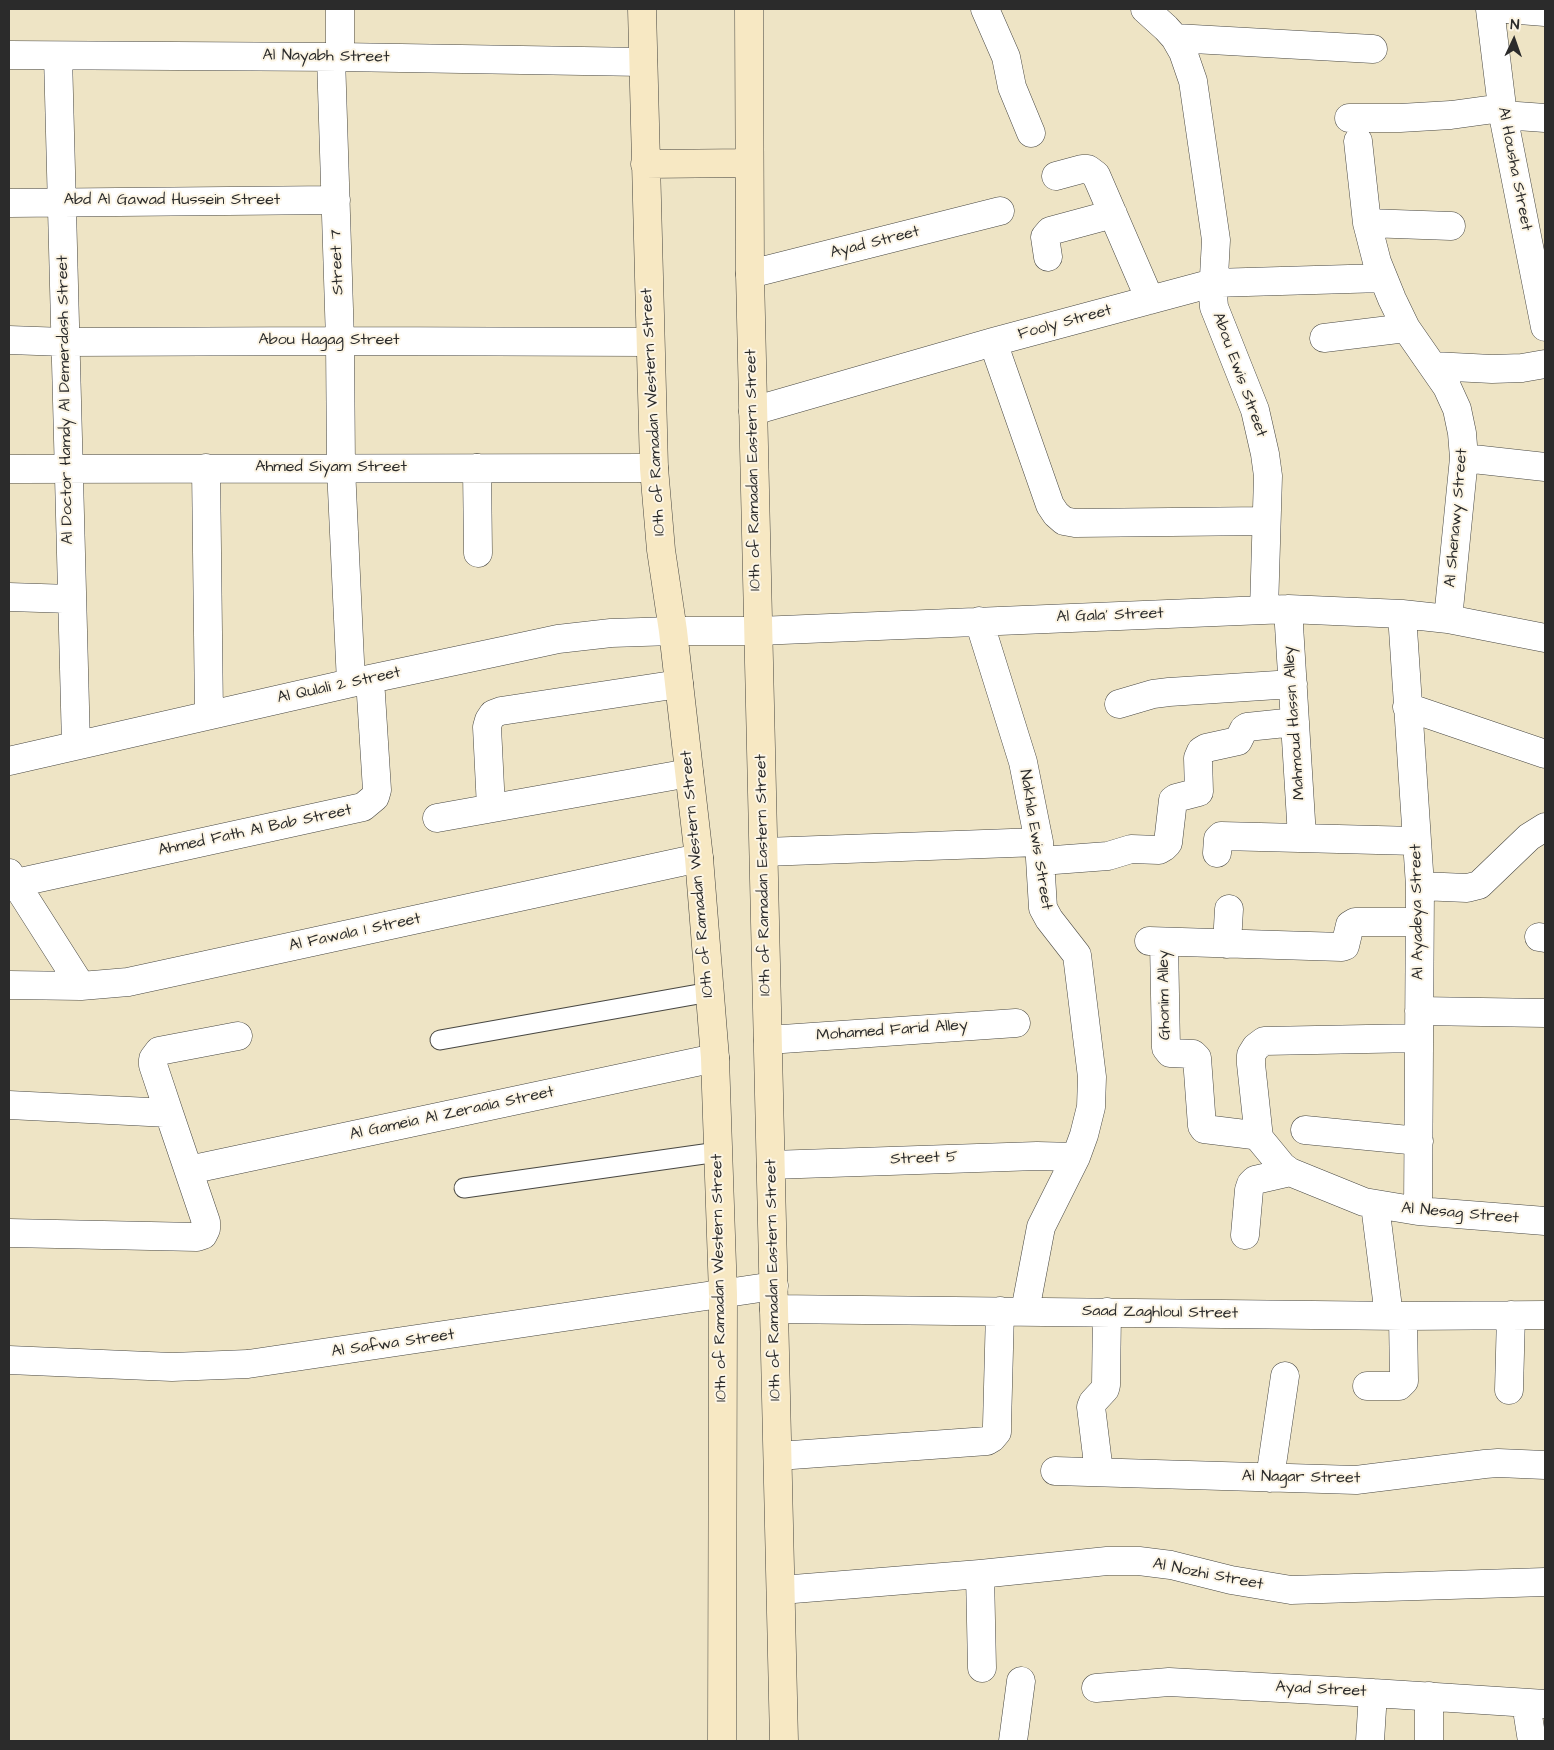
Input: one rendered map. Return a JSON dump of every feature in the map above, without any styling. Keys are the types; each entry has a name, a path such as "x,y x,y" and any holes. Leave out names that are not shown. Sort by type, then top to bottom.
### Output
{"street":[{"name":"Street 7","path":"340,9 336,57 336,200 341,468"},
{"name":"10th of Ramadan Western Street","path":"642,9 649,342 654,468 661,550 673,631 699,858 715,1058 723,1295 722,1741"},
{"name":"10th of Ramadan Eastern Street","path":"749,9 750,274 784,1741"},
{"path":"985,9 1006,57 1012,87 1032,133"},
{"name":"Abou Ewis Street","path":"1145,9 1175,38 1184,52 1192,81 1216,240 1216,268 1213,283 1214,307 1255,410 1261,432 1268,476 1266,521 1276,609"},
{"name":"Al Housha Street","path":"1490,9 1503,111 1545,327"},
{"path":"1506,9 1545,12"},
{"path":"1175,38 1373,49"},
{"name":"Al Nayabh Street","path":"9,55 336,57 643,62"},
{"name":"Al Doctor Hamdy Al Demerdash Street","path":"58,56 76,745"},
{"path":"1503,111 1545,118"},
{"name":"Al Shenawy Street","path":"1448,619 1464,458 1462,433 1457,410 1447,387 1406,328 1377,262 1367,223 1353,129 1400,118 1503,111"},
{"path":"645,164 749,163"},
{"path":"1056,176 1082,169 1092,171 1096,175 1150,300"},
{"name":"Abd Al Gawad Hussein Street","path":"9,203 336,200"},
{"name":"Ayad Street","path":"750,274 1000,211"},
{"path":"1048,257 1045,238 1050,231 1113,214"},
{"path":"1367,223 1451,226"},
{"name":"Fooly Street","path":"753,411 993,342 1213,283 1383,278"},
{"path":"1324,338 1406,328"},
{"name":"Abou Hagag Street","path":"9,340 65,342 649,342"},
{"path":"993,342 1050,505 1064,521 1074,523 1266,521"},
{"path":"1433,366 1492,369 1522,368 1545,364"},
{"path":"1464,458 1545,467"},
{"path":"206,468 209,714"},
{"name":"Ahmed Fath Al Bab Street","path":"12,878 363,807 375,797 377,790 361,681 341,468"},
{"path":"477,468 478,553"},
{"name":"Ahmed Siyam Street","path":"9,469 654,468"},
{"path":"9,597 71,599"},
{"name":"Al Gala' Street","path":"673,631 758,631 1276,609 1402,614 1448,619 1545,638"},
{"name":"Mahmoud Hassn Alley","path":"1276,609 1293,684 1302,837"},
{"name":"Al Ayadeya Street","path":"1402,614 1420,886 1418,1211"},
{"name":"Nakhla Ewis Street","path":"778,1456 986,1441 992,1438 997,1432 1013,1311 1040,1227 1076,1157 1091,1107 1092,1077 1077,954 1048,919 1043,908 1040,852 1023,762 979,621"},
{"name":"Al Qulali 2 Street","path":"9,761 209,714 558,639 611,633 673,631"},
{"path":"491,808 487,728 493,714 501,711 679,684"},
{"path":"1118,704 1135,698 1161,693 1293,684"},
{"path":"1407,707 1545,754"},
{"path":"764,852 1040,852 1108,856 1131,849 1158,850 1168,843 1173,800 1199,792 1198,758 1201,751 1206,748 1238,741 1247,727 1295,722"},
{"path":"437,818 689,773"},
{"path":"1420,886 1468,888 1479,885 1529,837 1545,827"},
{"path":"1217,853 1218,839 1221,836 1416,841"},
{"name":"Al Fawala 1 Street","path":"9,984 81,986 153,978 699,858"},
{"path":"12,878 81,986"},
{"path":"1229,908 1227,944 1342,947 1345,946 1350,925 1354,922 1420,922"},
{"name":"Ghonim Alley","path":"1227,944 1156,942 1166,1048 1170,1053 1193,1054 1197,1058 1202,1126 1204,1129 1253,1135 1259,1138"},
{"path":"1419,1011 1545,1014"},
{"name":"Mohamed Farid Alley","path":"768,1040 1016,1023"},
{"path":"9,1233 197,1238 203,1234 206,1229 206,1222 153,1065 153,1059 159,1051 238,1036"},
{"path":"1367,1386 1399,1386 1404,1381 1396,1316 1375,1205 1290,1172 1282,1166 1259,1138 1251,1055 1256,1047 1264,1041 1419,1038"},
{"name":"Al Gameia Al Zeraaia Street","path":"189,1170 715,1058"},
{"path":"9,1104 169,1113"},
{"path":"1305,1130 1419,1141"},
{"name":"Street 5","path":"771,1165 1037,1156 1076,1157"},
{"path":"1245,1235 1248,1190 1251,1184 1255,1180 1290,1172"},
{"name":"Al Nesag Street","path":"1375,1205 1418,1211 1545,1221"},
{"name":"Al Safwa Street","path":"9,1360 172,1367 248,1364 723,1295 774,1297"},
{"name":"Saad Zaghloul Street","path":"774,1297 1013,1311 1396,1316 1545,1315"},
{"path":"1099,1472 1091,1408 1093,1402 1105,1389 1106,1385 1107,1312"},
{"path":"1508,1390 1511,1315"},
{"path":"1270,1478 1285,1376"},
{"name":"Al Nagar Street","path":"1055,1471 1356,1480 1485,1464 1545,1465"},
{"name":"Al Nozhi Street","path":"781,1590 980,1574 1107,1561 1171,1565 1232,1580 1291,1590 1545,1582"},
{"path":"980,1574 982,1668"},
{"path":"1013,1741 1021,1681"},
{"name":"Ayad Street","path":"1096,1688 1169,1682 1373,1692 1536,1704"},
{"path":"1370,1741 1373,1692"},
{"path":"1429,1696 1429,1741"},
{"path":"1532,1741 1536,1704"}],"lane":[{"path":"440,1040 710,992"},
{"path":"464,1188 718,1152"}]}
